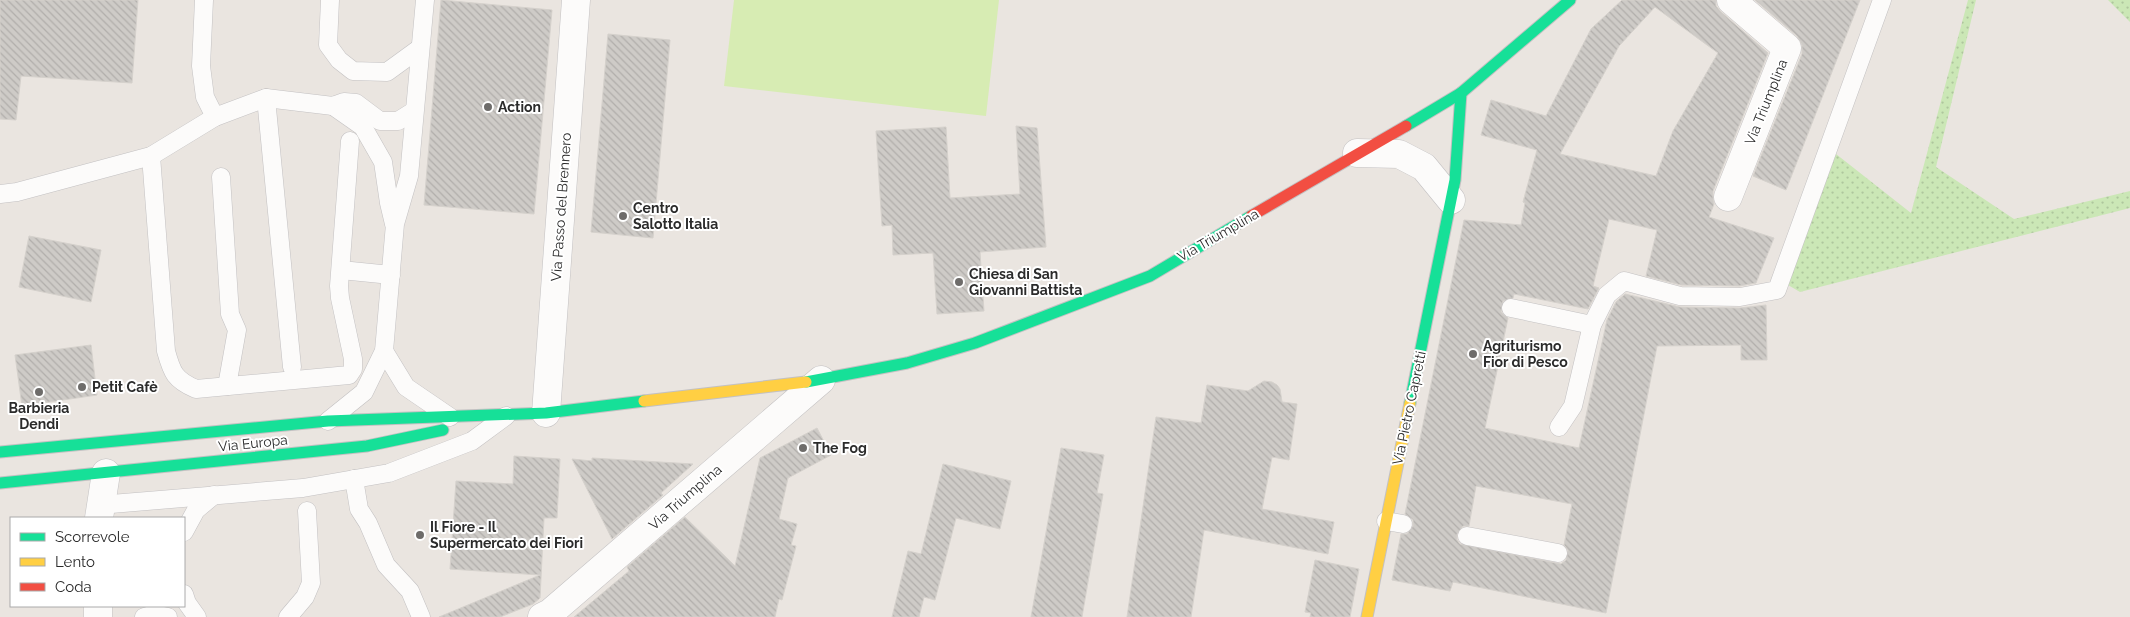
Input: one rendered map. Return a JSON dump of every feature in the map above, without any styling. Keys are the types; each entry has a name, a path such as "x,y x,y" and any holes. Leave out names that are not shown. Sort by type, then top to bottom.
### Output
{"main road":[{"name":"Via Triumplina","path":"546,413 821,380 908,363 975,343 1150,276 1461,93 1570,0"},
{"name":"Via Pietro Capretti","path":"1367,617 1386,520 1440,295 1456,171 1461,93"},
{"name":"Via Europa","path":"0,452 328,421 506,416 546,413"},
{"name":"Via Europa","path":"0,483 367,446 506,416"}],"street":[{"name":"Via Passo del Brennero","path":"546,413 576,0"},
{"name":"Via Triumplina","path":"1728,197 1787,48 1731,0"},
{"path":"1357,153 1399,154 1424,167 1451,200"},
{"name":"Via Triumplina","path":"548,616 821,380"},
{"path":"99,512 106,473"}],"lane":[{"path":"204,0 201,66 205,97 215,117"},
{"path":"330,0 328,45 339,60 353,71 387,72 420,48"},
{"path":"328,421 364,392 384,351 395,224 409,176 425,0"},
{"path":"1559,426 1573,406 1592,325 1606,294 1624,281 1680,296 1740,297 1777,290 1882,0"},
{"path":"266,98 292,367"},
{"path":"0,194 17,192 151,156 215,117 266,98 333,106 344,102 356,103 380,121 398,122 414,111"},
{"path":"333,106 363,127 383,162 389,203 395,224"},
{"path":"151,156 166,351 171,371 183,383 196,389 349,376 353,369 353,359 340,298 340,270 350,141"},
{"path":"221,177 230,314 237,330 221,387"},
{"path":"340,270 391,275"},
{"path":"1510,308 1592,325"},
{"path":"384,351 406,387 450,417"},
{"path":"99,512 214,495 302,488 389,473 472,441 506,416"},
{"path":"354,479 359,509 368,523 386,565 410,591 421,617"},
{"path":"185,530 196,510 214,495"},
{"path":"288,617 305,597 311,583 307,511"},
{"path":"1386,520 1403,524"},
{"path":"1467,536 1558,553"},
{"path":"185,597 197,617"},
{"path":"144,617 154,614 168,617"}],"green space":[{"path":"734,0 999,0 986,116 724,86"},
{"path":"1968,0 1976,0 1936,167 2014,219 2130,191 2130,208 1800,292 1788,285 1836,154 1911,213"},
{"path":"2108,0 2130,0 2130,22"}],"building":[{"path":"0,0 138,0 132,83 21,76 16,120 0,119"},
{"name":"Action","path":"441,0 552,10 534,214 424,205"},
{"path":"1622,0 1716,0 1716,6 1721,12 1768,53 1713,191 1714,204 1709,217 1774,238 1756,283 1739,286 1681,285 1646,276 1657,230 1609,219 1593,286 1599,288 1588,309 1514,294 1513,298 1503,301 1501,312 1508,318 1485,428 1579,448 1607,320 1616,302 1625,294 1680,307 1740,308 1766,305 1767,360 1741,360 1741,345 1657,346 1606,613 1453,582 1450,591 1392,580 1401,534 1407,534 1413,526 1413,520 1405,514 1464,220 1521,225 1525,203 1523,202 1537,150 1481,135 1491,100 1546,116 1591,29","holes":["1655,7 1718,53 1673,131 1656,176 1560,154 1619,46","1476,486 1572,504 1564,545 1568,550 1566,560 1561,564 1460,544 1457,540 1457,534 1463,526 1469,526"]},
{"path":"1755,0 1860,0 1786,190 1753,176 1802,54 1802,45 1797,36"},
{"path":"608,34 670,40 653,238 591,232"},
{"path":"1016,126 1037,128 1046,247 980,252 984,311 937,314 933,253 893,255 892,225 882,226 876,131 946,127 950,198 1020,194"},
{"path":"29,236 101,250 91,302 19,287"},
{"path":"91,345 97,395 22,406 15,355"},
{"path":"1264,381 1277,385 1280,389 1282,402 1297,404 1289,460 1272,457 1262,509 1334,522 1328,554 1204,530 1191,617 1127,617 1156,417 1201,423 1207,385 1248,391"},
{"path":"817,428 831,455 788,478 779,519 797,524 791,545 796,546 782,600 779,599 775,617 574,617 629,571 627,567 685,517 735,566 760,458"},
{"path":"1061,448 1104,455 1097,493 1103,494 1082,617 1031,617"},
{"path":"514,456 560,459 557,518 544,518 540,598 533,604 500,617 439,617 540,575 450,569 456,481 513,484"},
{"path":"592,458 693,464 661,493 663,495 612,539 572,459 592,461"},
{"path":"943,464 1011,481 1000,529 956,518 935,600 924,597 919,617 892,617 908,551 921,554"},
{"path":"1315,560 1359,569 1350,617 1310,617 1311,613 1305,612"}],"traffic: fast":[{"path":"1406,126 1461,93 1570,0"},
{"path":"1410,403 1455,180 1461,93"},
{"path":"806,382 907,363 975,343 1150,276 1251,216"},
{"path":"0,452 328,421 546,413 644,401"},
{"path":"0,483 367,446 443,430"}],"traffic: slow":[{"path":"644,401 806,382"},
{"path":"1367,617 1410,403"}],"traffic: jam":[{"path":"1251,216 1406,126"}],"place":[{"name":"Action","path":"488,107"},
{"name":"Centro Salotto Italia","path":"623,216"},
{"name":"Chiesa di San Giovanni Battista","path":"959,282"},
{"name":"Agriturismo Fior di Pesco","path":"1473,354"},
{"name":"Petit Cafè","path":"82,387"},
{"name":"Barbieria Dendi","path":"39,392"},
{"name":"The Fog","path":"803,448"},
{"name":"Il Fiore - Il Supermercato dei Fiori","path":"420,535"}]}
